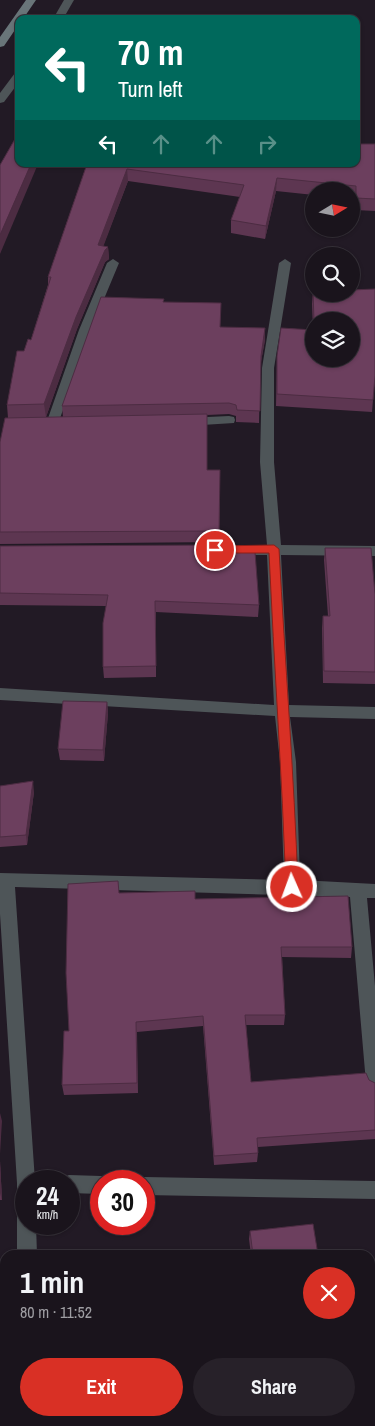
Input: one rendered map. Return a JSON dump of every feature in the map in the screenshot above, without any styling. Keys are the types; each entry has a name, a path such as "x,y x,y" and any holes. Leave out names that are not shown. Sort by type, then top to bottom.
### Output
{"main road":[{"path":"20,15 31,0"},
{"path":"0,44 15,23"}],"street":[{"path":"60,15 69,0"},
{"path":"0,100 15,80"},
{"path":"52,424 85,330 113,263"},
{"path":"285,263 268,368 267,462 274,549 282,711 288,762 292,887"},
{"path":"176,422 229,420"},
{"path":"186,550 375,551"},
{"path":"0,694 282,711 375,713"},
{"path":"25,1170 3,880 292,887 366,891 375,1083"},
{"path":"155,1186 375,1190"},
{"path":"26,1235 26,1250"}],"building":[{"path":"15,139 15,167 30,167 0,235 0,165"},
{"path":"360,144 375,144 375,199 360,198 360,182 316,182 277,178 266,226 231,220 244,185 127,169 98,245 108,247 76,317 44,404 7,405 17,351 24,351 28,339 31,340 51,277 48,277 86,167 360,167"},
{"path":"375,289 375,376 373,400 277,394 277,356 281,328 305,329 305,367 360,367 360,312 314,312 313,302 360,302 360,290"},
{"path":"101,297 164,299 163,302 221,303 220,327 265,328 261,356 260,411 237,410 236,405 229,403 62,406"},
{"path":"207,414 207,470 220,470 219,531 0,532 0,442 5,418"},
{"path":"219,545 219,552 255,552 259,605 155,601 156,666 103,667 103,623 108,595 0,593 0,546"},
{"path":"325,548 371,548 375,594 375,672 324,671 323,616 330,616"},
{"path":"63,701 107,702 103,750 58,749"},
{"path":"33,781 26,835 0,837 0,786"},
{"path":"118,881 119,893 195,891 195,899 348,896 352,947 281,947 285,1015 245,1015 251,1082 366,1073 369,1080 375,1083 375,1130 257,1138 258,1153 214,1156 203,1016 136,1022 137,1083 62,1085 64,1031 69,1031 66,973 68,884"},
{"path":"313,1224 317,1250 252,1250 250,1231"}],"route":[{"path":"215,550 274,549 282,711 288,762 292,887"}]}
